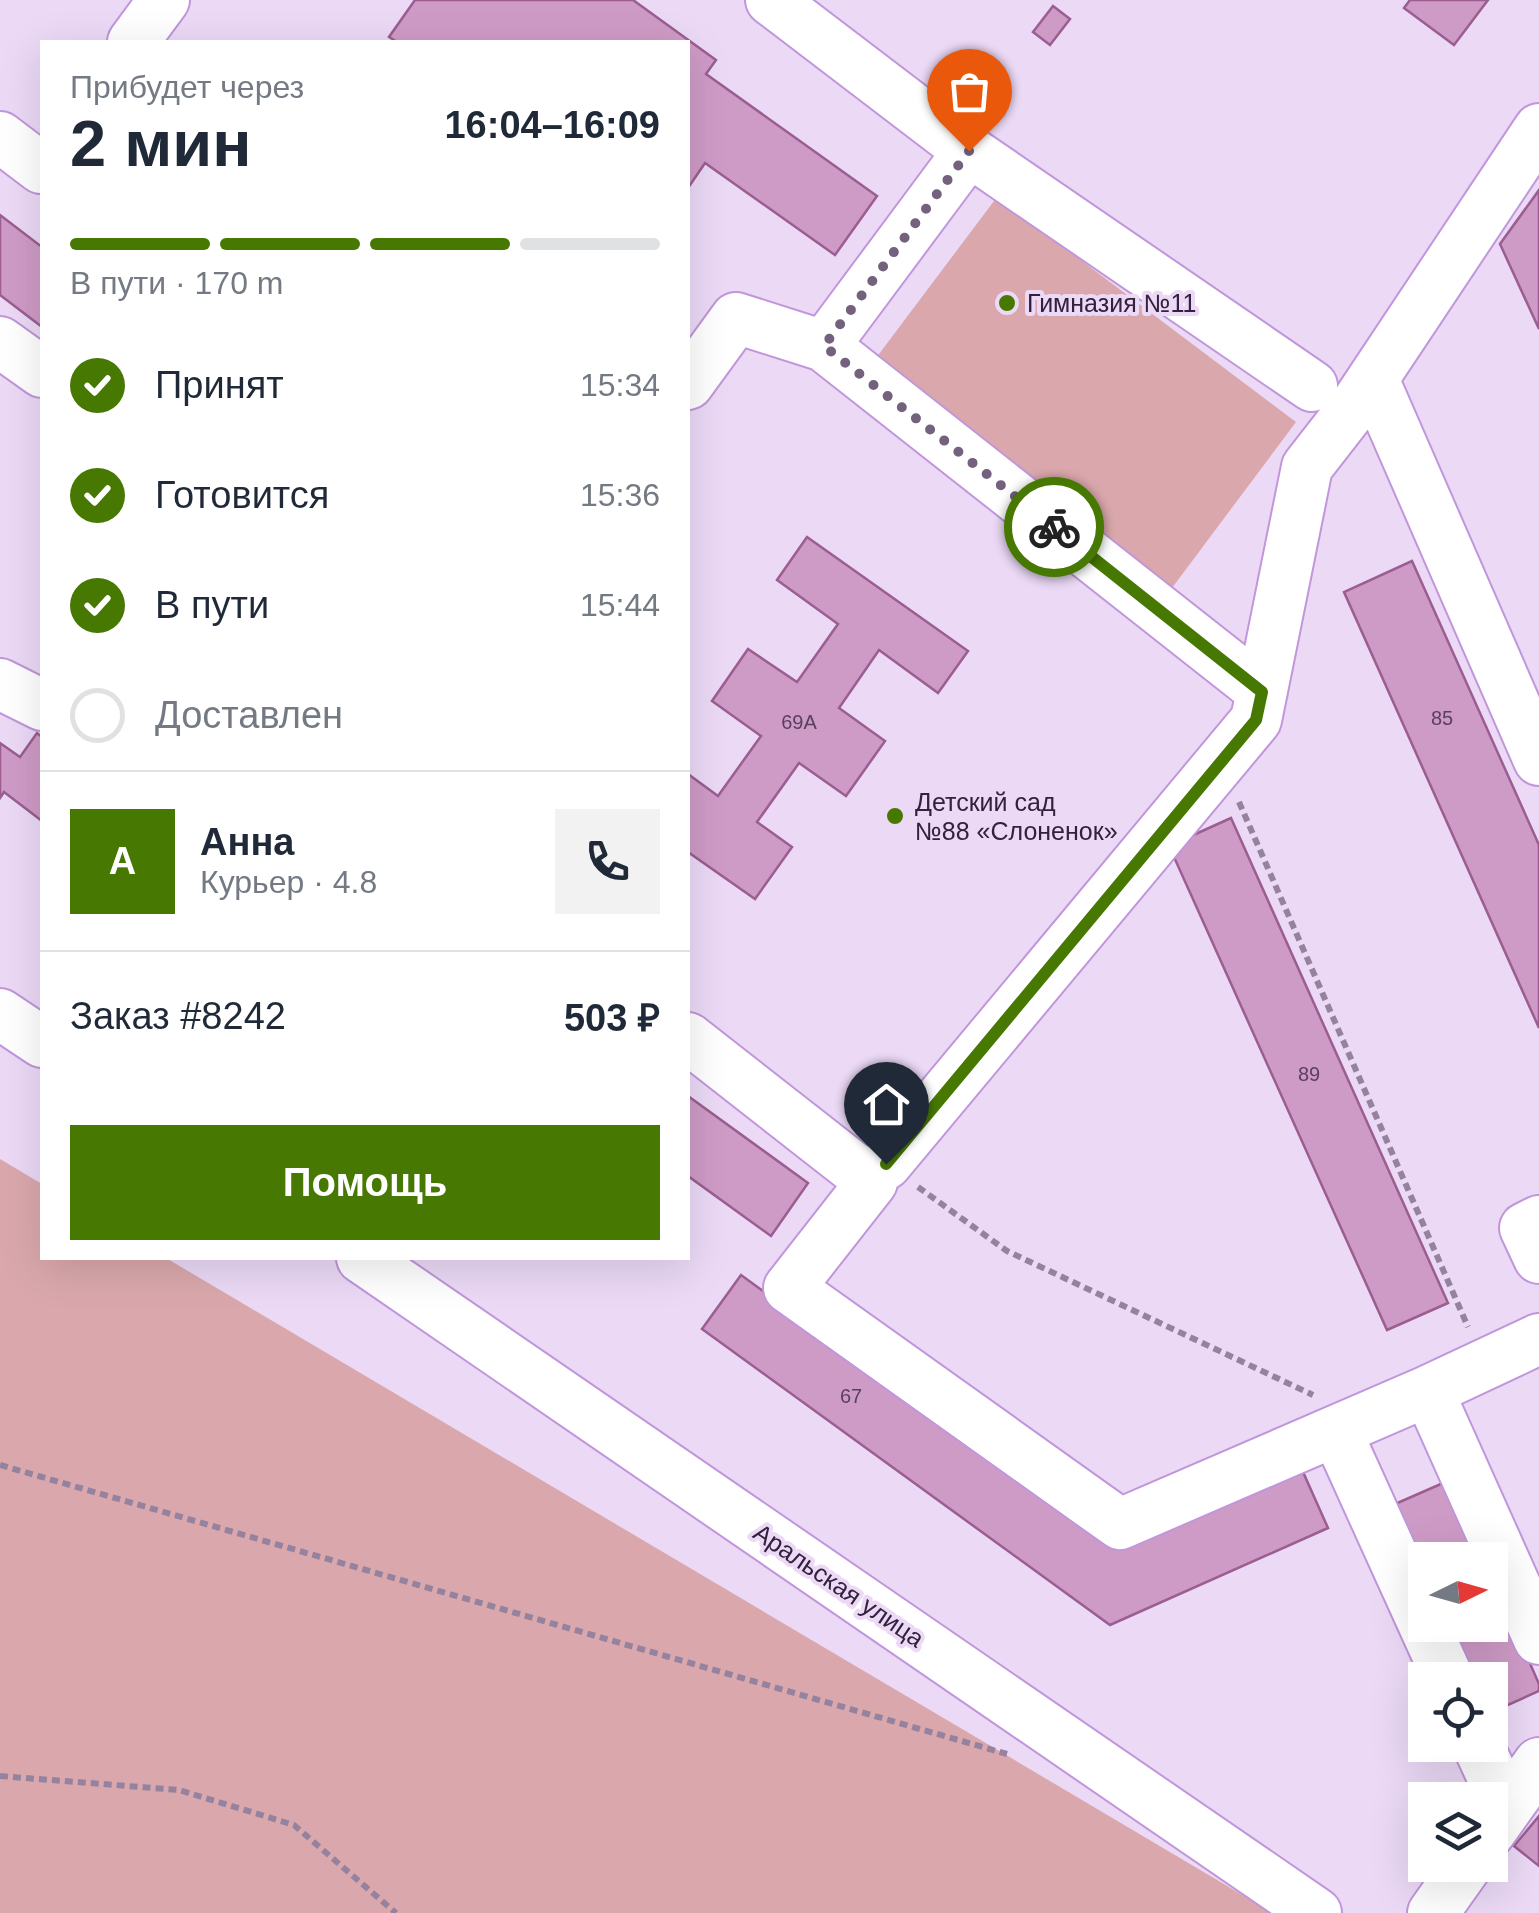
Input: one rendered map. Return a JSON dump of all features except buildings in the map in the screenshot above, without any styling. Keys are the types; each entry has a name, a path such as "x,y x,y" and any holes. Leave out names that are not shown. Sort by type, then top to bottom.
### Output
{"street":[{"path":"134,40 164,0"},
{"path":"770,0 969,151 1312,386"},
{"path":"886,1164 1256,720 1306,467 1356,404 1539,130"},
{"path":"0,138 40,167"},
{"path":"824,346 969,151"},
{"path":"690,381 736,318 824,346 1262,692"},
{"path":"0,342 40,371"},
{"path":"1373,378 1539,760"},
{"path":"0,684 40,704"},
{"path":"0,1014 40,1041"},
{"path":"690,1040 872,1182 789,1288 1120,1524 1428,1392 1539,1338"},
{"path":"1539,1221 1525,1228 1539,1258"},
{"name":"Аральская улица","path":"365,1260 1316,1913"},
{"path":"1428,1392 1539,1639"},
{"path":"1350,1425 1442,1662"},
{"path":"1508,1807 1539,1763"},
{"path":"1433,1913 1455,1882"}],"path":[{"path":"1222,761 1484,1365"},
{"path":"886,1164 1008,1252 1350,1425"},
{"path":"0,1465 1009,1754"},
{"path":"0,1776 179,1790 294,1825 396,1913"}],"shaded area":[{"path":"997,197 1296,422 1172,588 873,362"},
{"path":"0,1159 40,1183 40,1260 169,1260 1273,1913 0,1913"}],"way so far":[{"path":"969,151 824,346 1054,527"}],"place":[{"name":"Гимназия №11","path":"1007,303"},
{"name":"Детский сад №88 «Слоненок»","path":"895,816"}],"route":[{"path":"886,1164 1256,720 1262,692 1054,527"}]}
